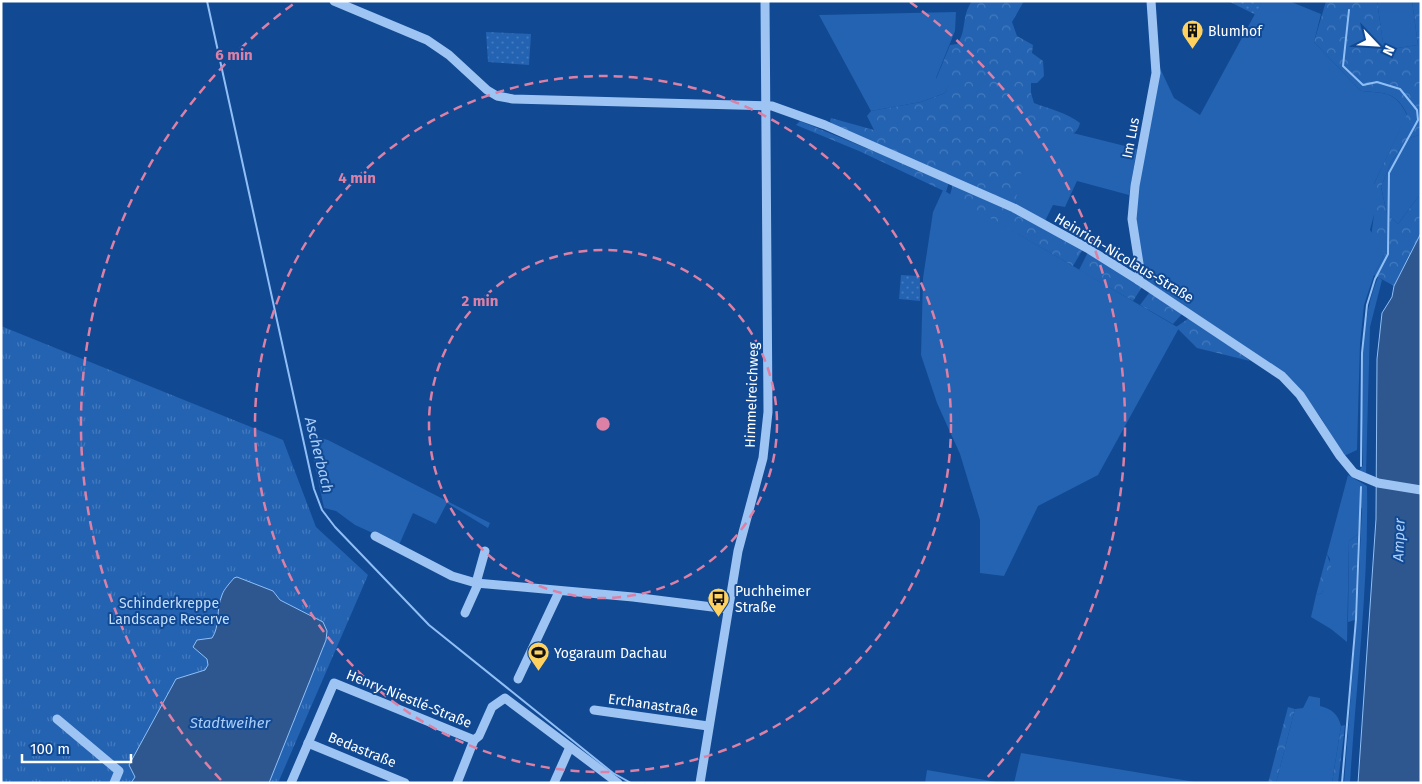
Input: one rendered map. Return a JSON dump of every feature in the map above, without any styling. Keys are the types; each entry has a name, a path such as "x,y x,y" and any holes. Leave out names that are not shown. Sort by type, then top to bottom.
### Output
{"street":[{"name":"Heinrich-Nicolaus-Straße","path":"334,1 427,40 449,55 486,90 497,96 523,99 767,106 825,125 1014,208 1087,248 1282,376 1300,395 1348,467 1354,473 1378,483 1421,490"},
{"name":"Himmelreichweg","path":"700,783 738,551 763,458 768,412 765,1"},
{"name":"Im Lus","path":"1138,280 1140,270 1132,219 1156,73 1151,1"},
{"path":"375,536 452,576 477,584 633,597 728,609"},
{"path":"465,613 477,584 484,551"},
{"path":"518,679 559,592"},
{"name":"Henry-Niestlé-Straße","path":"308,743 334,683 474,740"},
{"path":"457,783 474,740 479,736 492,707 505,698 618,783"},
{"name":"Erchanastraße","path":"594,710 708,726"},
{"path":"57,718 118,771 114,783"},
{"path":"291,783 308,743"},
{"name":"Bedastraße","path":"308,743 405,783"},
{"path":"554,783 570,748"}],"green space":[{"path":"972,1 1024,1 1012,22 1017,36 1033,45 1032,53 1043,61 1044,76 1037,83 1031,83 1034,103 1064,114 1080,123 1077,130 1066,136 1050,136 1028,132 1015,206 832,124 830,121 831,118 874,130 867,116 871,111 921,102 945,93 950,82 936,79 950,45 957,44 960,39 966,12"},
{"path":"1228,1 1262,1 1256,15"},
{"path":"1262,1 1289,1 1321,14 1314,42 1361,91 1383,93 1394,97 1407,115 1374,184 1374,215 1370,230 1385,253 1374,275 1364,305 1360,344 1357,450 1344,456 1321,418 1292,380 1146,282 1132,219 1159,66 1174,98 1200,115"},
{"path":"1326,1 1377,1 1384,50 1418,45 1412,1 1421,1 1421,134 1407,139 1391,162 1381,187 1387,214 1398,224 1421,193 1421,233 1394,286 1374,275 1385,253 1371,237 1374,215 1374,184 1407,114 1403,106 1394,97 1383,93 1361,91 1314,42"},
{"path":"1377,1 1412,1 1418,45 1384,50"},
{"path":"956,12 955,31 936,78 951,81 945,93 921,102 871,111 819,15"},
{"path":"486,32 531,34 529,65 488,62"},
{"path":"800,121 949,182 946,192 859,151 796,125"},
{"path":"1025,121 1137,149 1129,195 1077,181 1065,207 1053,205 1045,221 1015,206"},
{"path":"1421,134 1421,193 1398,224 1387,214 1381,187 1391,162 1407,139"},
{"path":"953,184 1013,210 1083,249 1073,266 950,195"},
{"path":"943,190 1179,328 1098,475 1038,506 1004,576 980,573 980,520 960,454 937,403 921,355 923,278 933,212"},
{"path":"1088,252 1144,284 1133,301 1079,270"},
{"path":"901,275 920,276 920,301 899,299"},
{"path":"1378,277 1382,280 1370,327 1366,474 1359,471 1363,465 1363,345 1371,298"},
{"path":"1152,289 1182,314 1173,324 1140,305"},
{"path":"1192,316 1250,361 1197,348 1176,327"},
{"name":"Schinderkreppe Landscape Reserve","path":"1,326 283,440 316,527 368,575 278,783 1,783"},
{"path":"308,434 328,440 490,523 488,528 447,503 436,524 413,513 399,545 355,525 336,511 324,508"},
{"path":"1348,475 1367,486 1367,523 1364,597 1350,783 1344,783 1357,615 1362,508 1360,508 1358,534 1349,541 1347,642 1331,629 1311,617 1316,595 1322,593 1330,559 1327,554"},
{"path":"1358,534 1355,620 1348,622 1349,541"},
{"path":"1327,554 1331,567 1322,593 1316,595"},
{"path":"1309,696 1320,698 1320,706 1334,713 1341,726 1332,783 1276,783 1295,709 1303,708"},
{"path":"1288,707 1295,709 1276,783 1268,783"},
{"path":"1345,725 1338,783 1332,783 1341,726"},
{"path":"1021,753 1201,783 1014,783"},
{"path":"927,770 1002,783 925,783"}],"water":[{"name":"Amper","path":"1421,233 1421,783 1358,783 1376,519 1377,359 1382,313 1392,297 1394,286"},
{"name":"Stadtweiher","path":"237,577 273,591 280,600 323,622 327,631 326,640 269,783 131,783 135,777 129,765 176,679 205,670 208,665 207,659 193,647 197,640 212,638 216,629 222,595 234,578"}],"waterway":[{"name":"Ascherbach","path":"207,1 314,489 322,510 335,527 429,625 613,773 631,783"},
{"path":"1349,10 1343,66 1363,85 1377,82 1400,89 1417,110 1418,120 1389,173 1388,254 1375,279 1367,305 1362,353 1361,466"},
{"path":"1342,783 1356,619 1361,487"}],"place":[{"name":"Blumhof","path":"1192,50"},
{"name":"Puchheimer Straße","path":"719,618"},
{"name":"Yogaraum Dachau","path":"538,672"}]}
